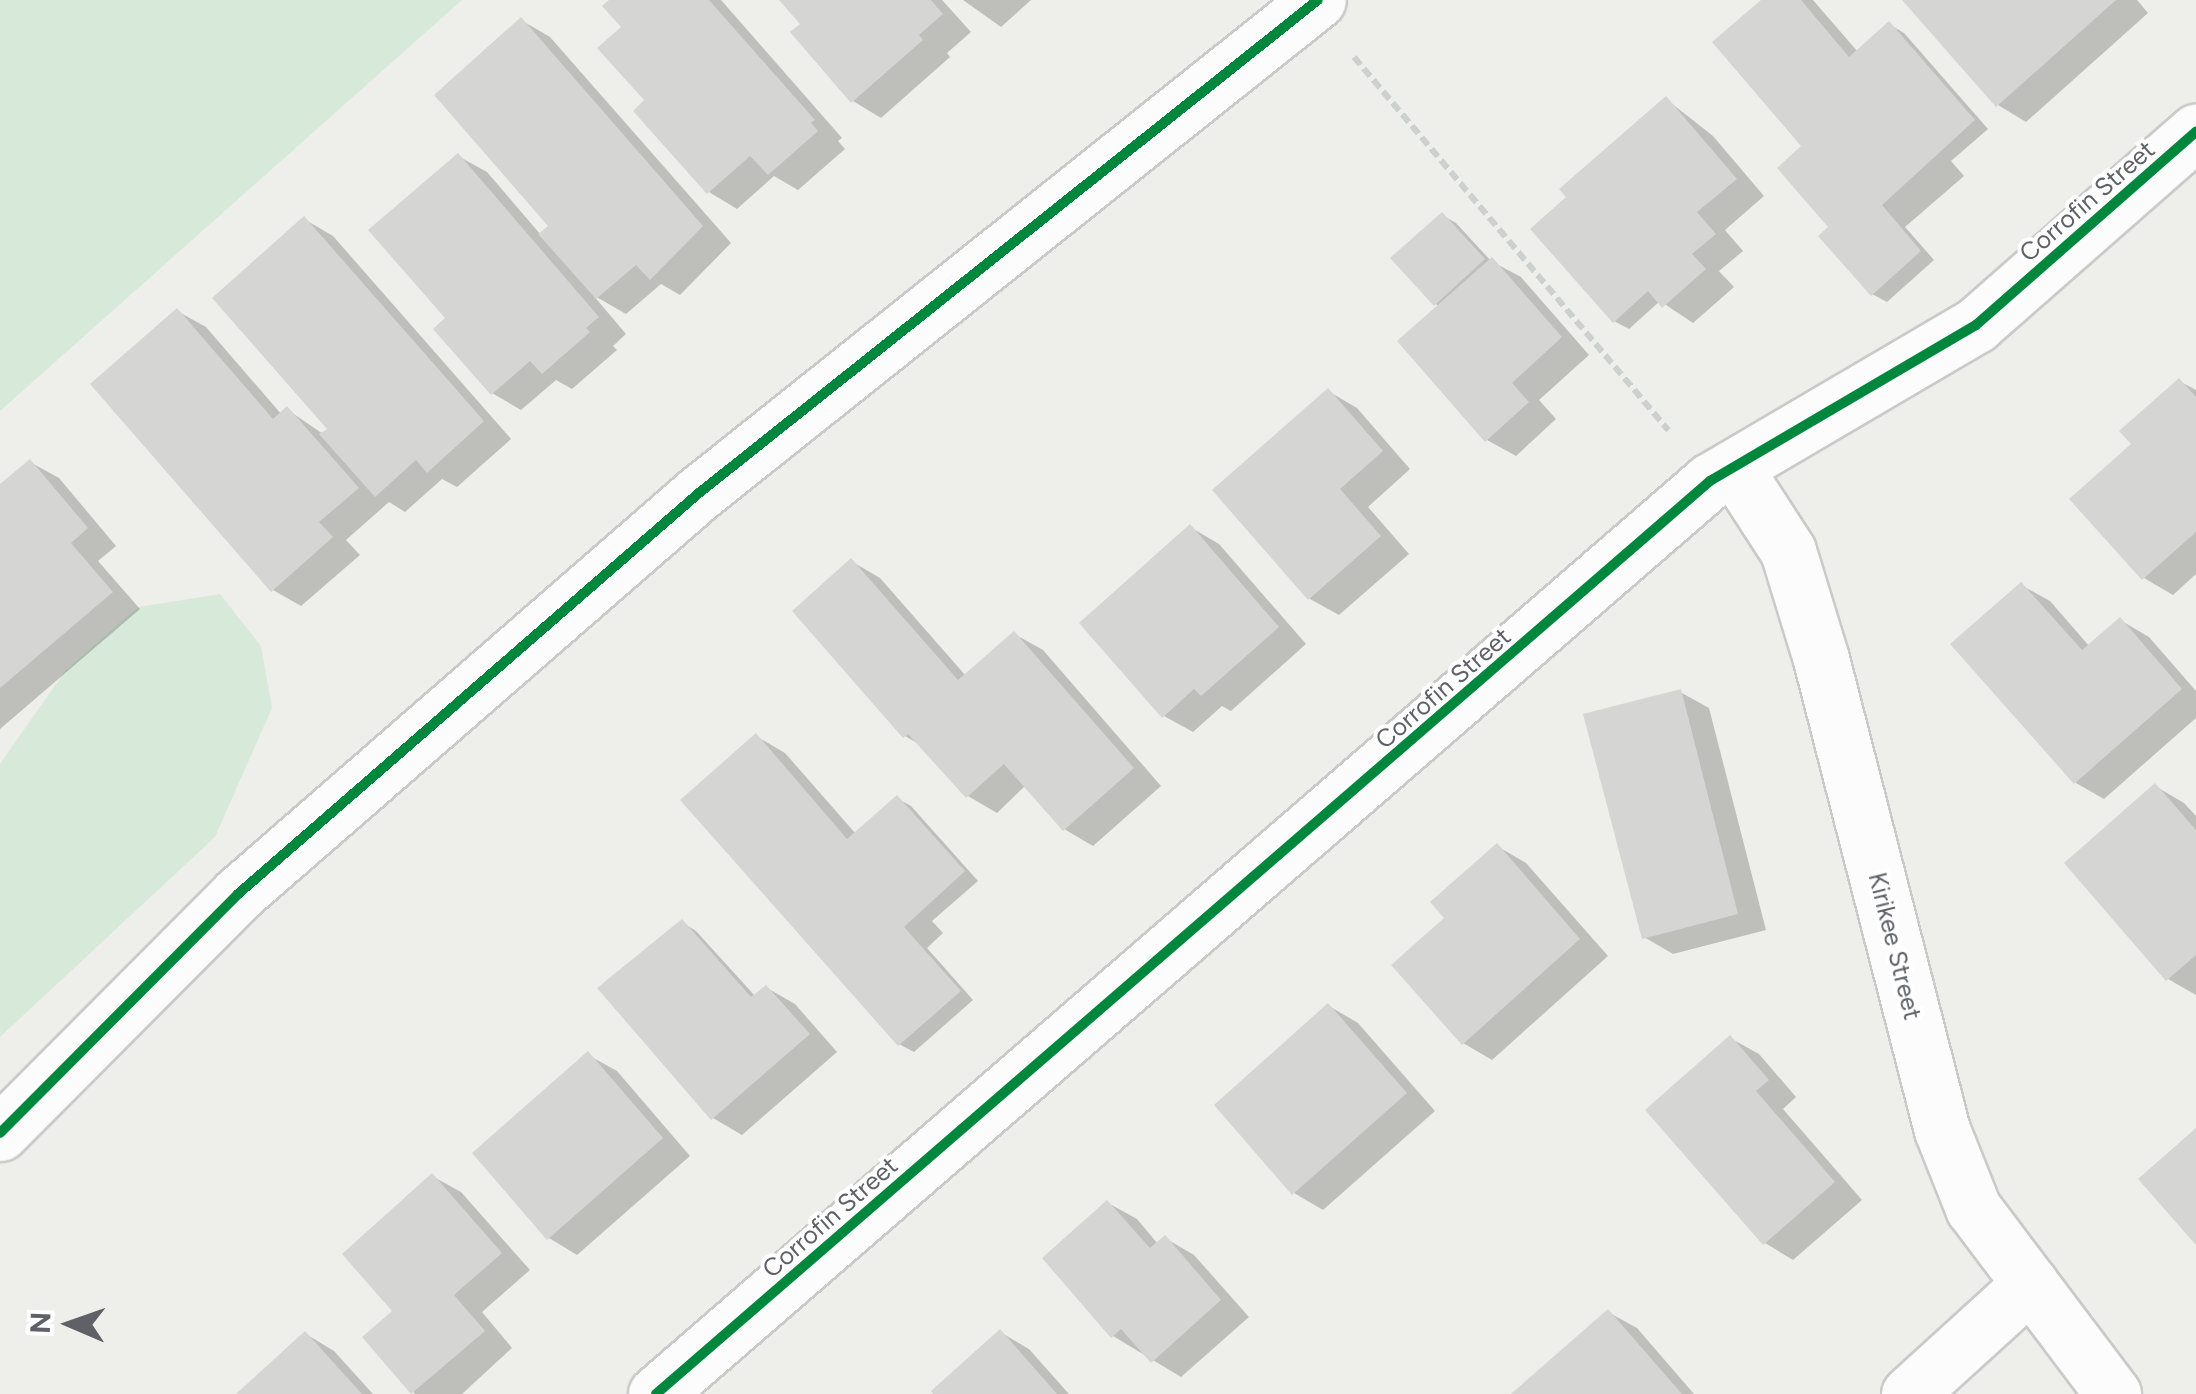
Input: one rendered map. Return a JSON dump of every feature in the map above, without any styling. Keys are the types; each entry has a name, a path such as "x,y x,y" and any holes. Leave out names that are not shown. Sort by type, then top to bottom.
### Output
{"street":[{"path":"0,1132 238,894 699,493 1318,0"},
{"name":"Corrofin Street","path":"656,1394 1722,475 1976,324 2196,132"},
{"name":"Kirikee Street","path":"1722,475 1788,551 1821,659 1942,1130 1974,1208 2113,1394"},
{"path":"1909,1394 2030,1284"}],"path":[{"path":"1352,54 1722,475"}],"green space":[{"path":"0,0 462,0 0,411"},
{"path":"220,594 261,646 272,708 215,837 0,1037 0,764 65,671 138,607"}],"building":[{"path":"609,0 709,0 815,120 811,123 818,131 768,175 750,156 707,194 633,111 644,100 597,48 621,27 602,6"},
{"path":"779,0 931,0 943,14 919,35 923,40 851,103 790,32 800,24"},
{"path":"1761,0 1801,0 1849,57 1889,21 1975,120 1882,205 1921,251 1871,296 1818,236 1828,227 1777,168 1801,146 1712,42"},
{"path":"1902,0 2116,0 1996,107"},
{"path":"521,17 703,226 650,280 636,265 596,299 538,234 548,226 434,95"},
{"path":"1666,96 1737,179 1697,212 1716,234 1692,254 1706,269 1662,308 1648,291 1613,323 1530,229 1566,197 1559,189"},
{"path":"458,153 599,317 586,328 590,332 542,374 530,361 491,395 433,329 445,318 368,230"},
{"path":"1442,212 1485,259 1434,306 1390,258"},
{"path":"304,216 484,421 427,473 416,460 375,497 319,434 327,429 212,298"},
{"path":"1492,257 1562,337 1512,383 1529,402 1485,442 1397,341"},
{"path":"177,308 273,419 287,406 359,488 319,522 333,537 271,592 90,384"},
{"path":"2179,378 2196,397 2196,532 2142,580 2069,499 2131,444 2119,431"},
{"path":"1328,388 1383,451 1340,489 1381,536 1308,600 1212,490"},
{"path":"30,459 88,528 71,543 113,592 0,688 0,484"},
{"path":"1190,524 1279,627 1201,696 1194,689 1162,718 1079,623"},
{"path":"851,558 958,680 1014,631 1134,768 1063,831 1004,764 966,798 908,734 903,738 792,611"},
{"path":"2021,582 2082,650 2120,617 2182,689 2074,784 1950,644"},
{"path":"1681,689 1738,914 1642,939 1583,714"},
{"path":"756,733 847,839 897,795 965,871 904,927 961,991 898,1046 680,800"},
{"path":"2155,783 2196,830 2196,955 2166,981 2064,863"},
{"path":"1497,843 1580,939 1462,1045 1391,965 1444,918 1430,902"},
{"path":"682,919 751,997 766,985 810,1034 711,1120 597,988"},
{"path":"1328,1003 1407,1093 1292,1195 1214,1105"},
{"path":"1730,1035 1769,1080 1756,1091 1835,1182 1763,1245 1645,1110"},
{"path":"588,1051 663,1138 547,1240 472,1153"},
{"path":"2196,1128 2196,1245 2138,1179"},
{"path":"432,1173 502,1253 454,1295 485,1331 411,1394 362,1337 392,1311 342,1254"},
{"path":"1107,1200 1150,1248 1165,1235 1221,1300 1151,1363 1121,1329 1111,1338 1042,1258"},
{"path":"1608,1309 1682,1394 1511,1394"},
{"path":"1000,1329 1057,1394 933,1394 931,1391"},
{"path":"305,1331 362,1394 236,1394"}],"cycle path":[{"path":"0,1133 238,894 699,493 1318,0"},
{"path":"656,1394 1710,481 1976,325 2196,132"}]}
